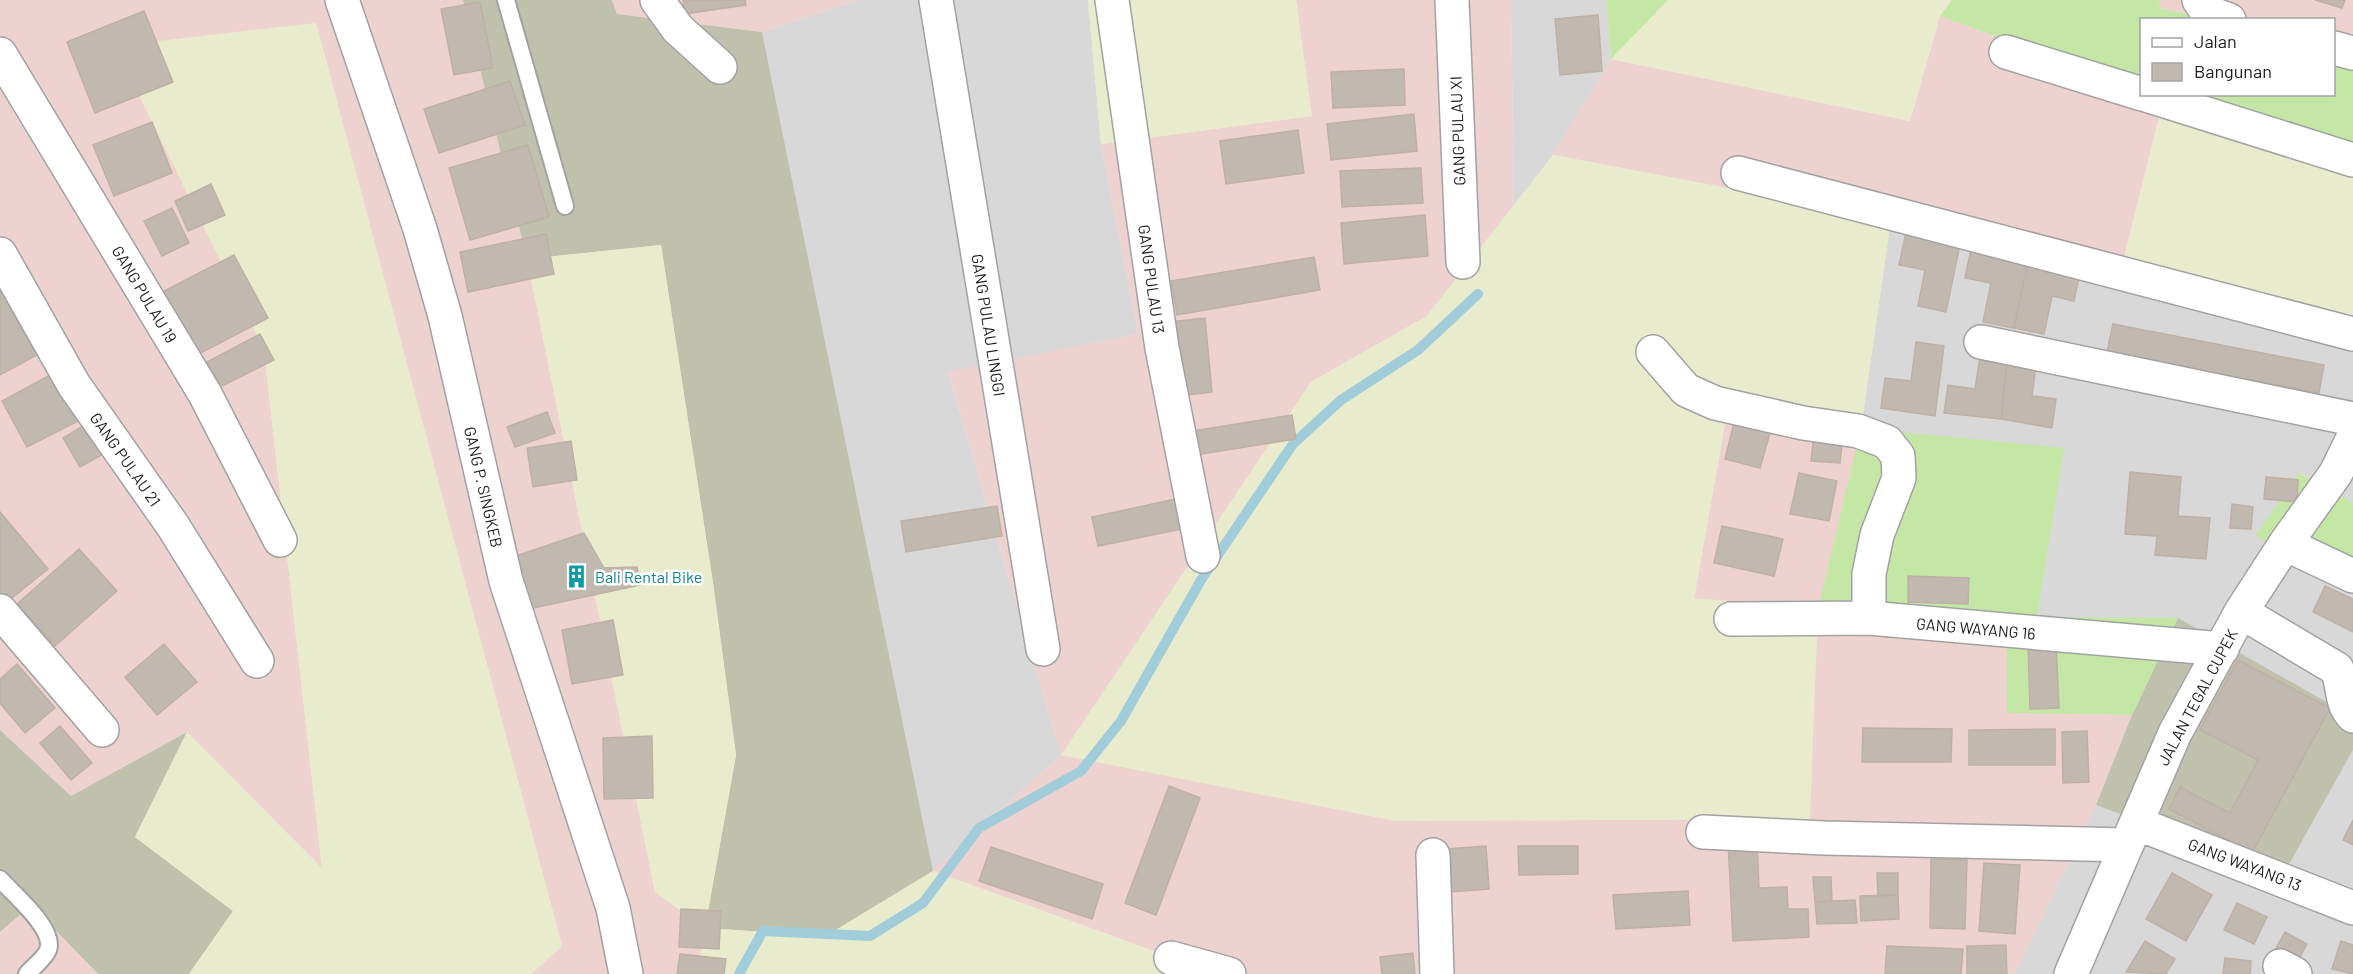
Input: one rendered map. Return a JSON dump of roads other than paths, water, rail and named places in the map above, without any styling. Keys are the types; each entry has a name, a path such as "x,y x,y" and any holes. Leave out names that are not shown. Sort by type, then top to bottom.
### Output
{"street":[{"name":"GANG P. SINGKEB","path":"342,0 420,229 445,316 506,581 613,908 626,974"},
{"path":"657,0 678,29 720,66"},
{"name":"GANG PULAU LINGGI","path":"936,0 1043,649"},
{"name":"GANG PULAU 13","path":"1112,0 1162,348 1203,556"},
{"name":"GANG PULAU XI","path":"1452,0 1463,262"},
{"path":"2199,0 2207,12 2224,18"},
{"path":"2335,48 2353,53"},
{"path":"2006,52 2140,93"},
{"name":"GANG PULAU 19","path":"0,54 205,394 280,540"},
{"path":"2148,96 2353,160"},
{"path":"1738,173 2353,334"},
{"name":"GANG PULAU 21","path":"0,254 74,385 173,526 257,662"},
{"path":"1981,342 2353,419"},
{"path":"1653,352 1686,390 1715,403 1803,423 1858,430 1887,442 1898,456 1899,478 1877,535 1869,573 1869,618"},
{"name":"JALAN TEGAL CUPEK","path":"2071,974 2175,733 2241,612 2285,544 2344,477 2353,438"},
{"path":"2285,544 2353,576"},
{"path":"0,611 102,730"},
{"path":"2241,612 2337,669 2342,681 2344,703 2353,716"},
{"name":"GANG WAYANG 16","path":"1731,619 1869,618 2222,649"},
{"path":"1703,832 1825,838 2131,834"},
{"name":"GANG WAYANG 13","path":"2131,834 2353,908"},
{"path":"1433,855 1437,974"},
{"path":"1171,958 1229,974"}],"lane":[{"path":"506,0 565,206"},
{"path":"0,879 41,922 50,941 48,951 27,974"}],"waterway":[{"path":"739,974 763,931 870,936 923,903 979,828 1081,771 1121,721 1201,580 1293,444 1341,400 1418,350 1478,294"}],"place":[{"name":"Bali Rental Bike","path":"577,576"}]}
